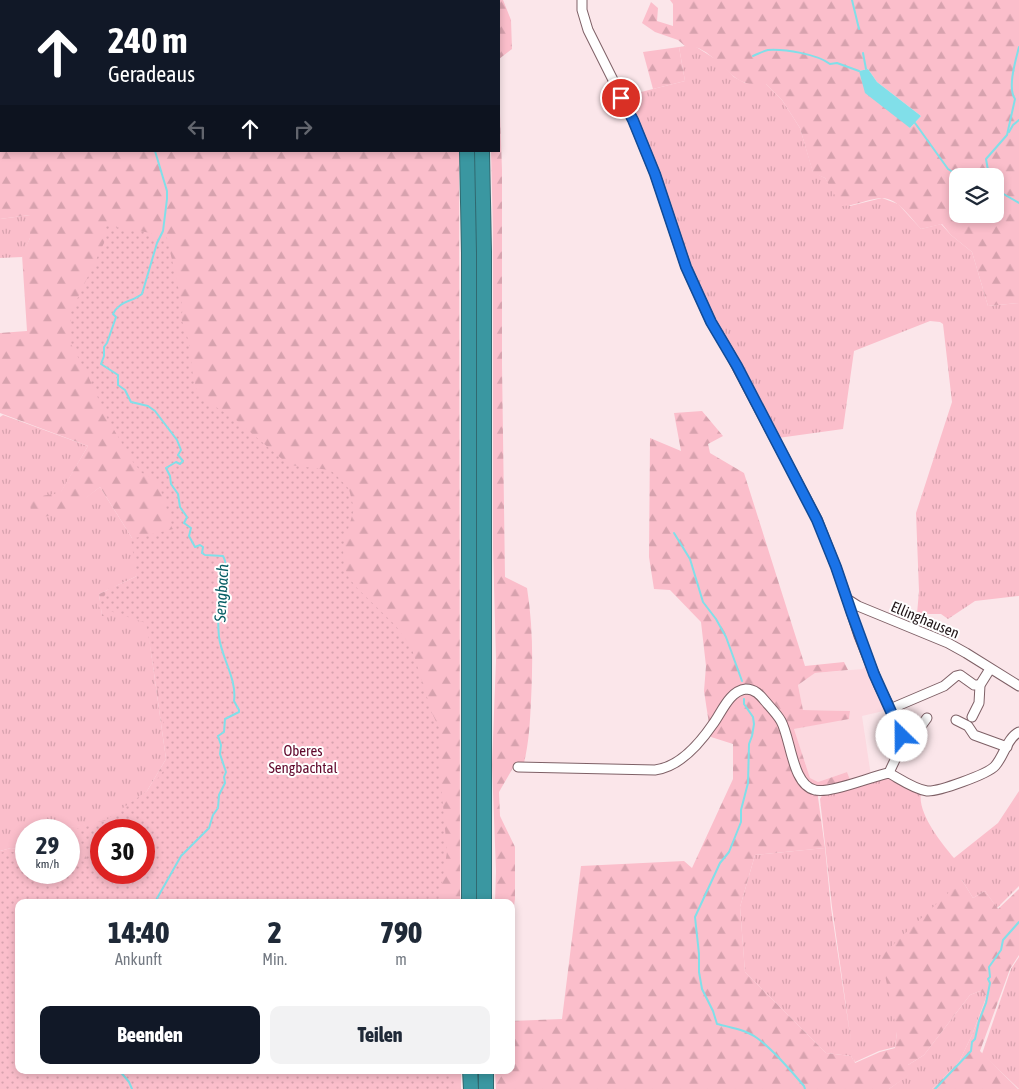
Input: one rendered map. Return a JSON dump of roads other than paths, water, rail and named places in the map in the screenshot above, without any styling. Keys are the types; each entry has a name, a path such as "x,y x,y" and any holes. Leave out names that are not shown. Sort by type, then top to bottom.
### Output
{"highway":[{"path":"467,152 469,246 469,899"},
{"path":"482,152 484,252 484,899"},
{"path":"470,1074 471,1089"},
{"path":"486,1074 486,1089"}],"street":[{"path":"582,0 582,10 588,30 633,120 655,174 689,275 711,322 763,415 826,542 876,680 902,736 900,748 889,773"},
{"name":"Ellinghausen","path":"847,599 858,606 948,643 1018,685"},
{"path":"972,717 979,703 980,685 990,669"},
{"path":"890,709 944,686 956,676 960,675 974,685 980,685"},
{"path":"518,767 664,769 678,761 699,742 726,704 735,694 744,690 755,691 760,695 782,722 798,773 805,784 814,790 824,790 889,773 922,790 937,790 989,771 996,766 1014,735 1019,732"},
{"path":"902,736 916,733 927,718"},
{"path":"956,720 968,726 974,735 1007,747"}],"water":[{"path":"868,69 877,82 921,116 910,128 865,93 859,71"}],"waterway":[{"path":"852,0 859,29"},
{"path":"988,168 986,159 1007,135 1015,99 1012,81 1019,47"},
{"path":"753,56 768,50 792,51 817,57 830,64 837,63 859,71"},
{"path":"863,53 866,69"},
{"path":"1009,132 1019,120"},
{"path":"915,123 949,170"},
{"name":"Sengbach","path":"155,152 167,191 163,231 157,243 142,294 122,304 113,314 116,317 104,347 104,356 101,364 118,375 118,385 125,390 131,402 148,406 155,411 177,440 181,450 178,455 183,461 180,464 176,462 166,468 171,484 178,494 180,507 187,517 184,523 191,528 189,536 195,547 200,545 203,547 202,553 205,555 223,556 225,562 226,574 219,610 219,637 233,685 234,701 239,710 239,712 225,719 224,732 218,736 221,745 220,754 226,772 224,777 225,783 219,795 218,808 213,815 209,828 181,856 157,899"},
{"path":"1004,194 1019,203"},
{"path":"674,533 690,559 703,602 716,619 726,637 742,681"},
{"path":"744,699 744,704 753,717 754,724 749,744 748,783 741,810 741,822 729,852 720,863 695,917 699,972 702,989 717,1024 753,1035 782,1061 805,1089"},
{"path":"935,1089 971,1051 972,1042 975,1039 986,1003 990,983 988,979 990,977 989,967 1001,950 1003,940 1019,922"},
{"name":"Sengbach","path":"122,1074 132,1089"}],"park label":[{"name":"Oberes Sengbachtal","path":"303,760"}]}
